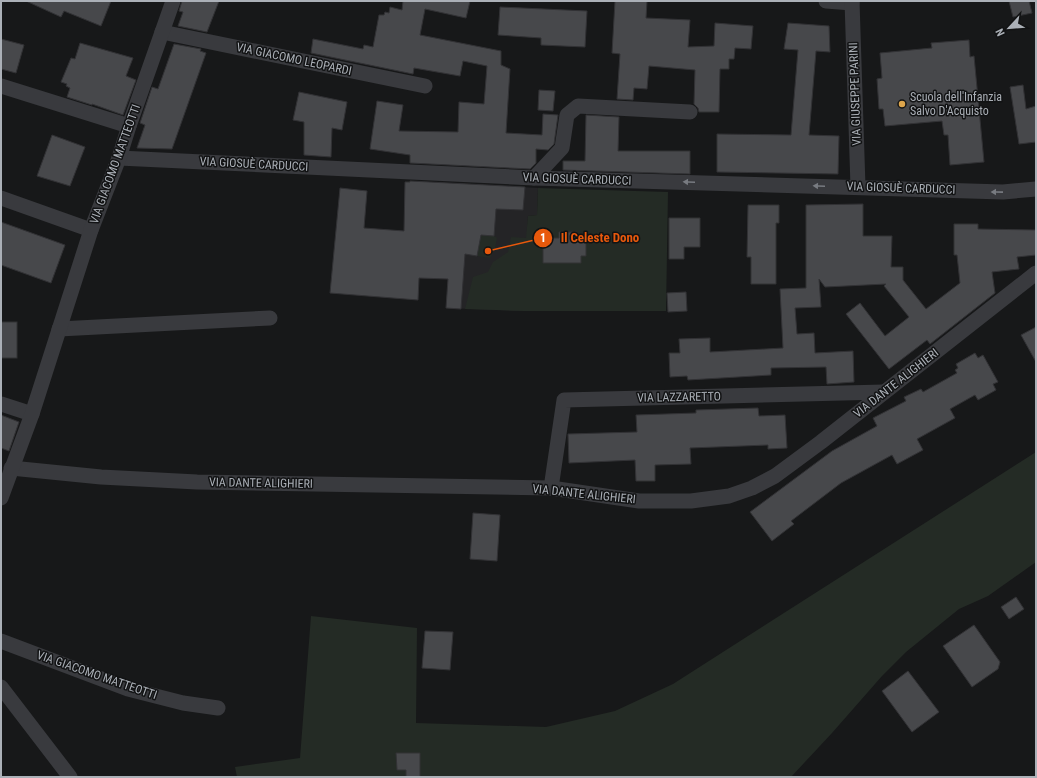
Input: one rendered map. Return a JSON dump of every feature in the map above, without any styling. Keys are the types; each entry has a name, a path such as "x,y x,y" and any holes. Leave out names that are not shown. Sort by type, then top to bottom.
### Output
{"street":[{"name":"VIA GIACOMO MATTEOTTI","path":"1,498 32,414 91,230 119,158 173,1"},
{"path":"826,1 852,2"},
{"name":"VIA GIUSEPPE PARINI","path":"852,2 858,187"},
{"name":"VIA GIACOMO LEOPARDI","path":"162,32 426,86"},
{"path":"1,86 129,126"},
{"path":"534,178 562,148 567,115 578,106 690,112"},
{"name":"VIA GIOSUÈ CARDUCCI","path":"119,158 534,178 1003,192 1036,189"},
{"path":"1,198 91,230"},
{"name":"VIA DANTE ALIGHIERI","path":"11,468 101,477 197,482 551,488 639,501 691,501 728,496 752,488 775,476 1036,273"},
{"path":"59,329 270,318"},
{"name":"VIA LAZZARETTO","path":"551,488 564,400 884,392"},
{"path":"1,404 32,414"},
{"name":"VIA GIACOMO MATTEOTTI","path":"1,641 128,689 183,703 218,708"},
{"path":"1,687 70,777"}],"shaded area":[{"path":"455,183 538,188 537,215 528,216 524,311 446,308"},
{"path":"538,188 668,192 666,311 524,311 465,309 473,277 488,272 493,262 508,252 511,237 526,238 528,216 537,215","holes":["559,232 577,232 577,239 586,239 586,256 581,256 581,263 543,263 543,238 559,238"]},
{"path":"464,234 494,236 497,238 495,248 490,258 477,256 480,241 469,238 466,254 463,251"},
{"path":"1036,452 1036,562 988,596 959,609 906,652 882,676 791,777 237,777 235,767 300,758 311,616 417,628 416,723 546,727 615,711 673,684"}],"building":[{"path":"26,1 111,1 101,26 64,11 61,17"},
{"path":"182,1 219,1 207,32 178,26 183,12 179,11"},
{"path":"403,1 470,1 466,18 425,9 420,35 501,51 501,65 510,69 506,133 542,135 543,114 558,115 554,144 548,150 536,149 536,163 530,169 410,163 410,155 370,149 377,101 403,105 399,131 458,132 459,102 484,104 487,66 463,61 460,76 414,68 413,74 311,53 313,39 363,49 364,45 373,47 379,15 384,15 385,12 389,13 390,7 402,10"},
{"path":"615,1 647,1 646,18 690,20 688,47 714,46 715,23 753,26 751,49 735,48 734,59 729,59 729,69 720,69 719,112 699,112 698,108 694,104 695,70 649,66 647,89 634,88 633,100 617,99 620,54 612,53"},
{"path":"1009,1 1029,1 1032,13 1013,17"},
{"path":"500,7 587,11 585,47 541,45 541,38 498,35"},
{"path":"788,23 829,26 830,52 816,51 809,135 839,136 838,174 717,172 717,134 791,135 798,50 784,49"},
{"path":"1,39 24,45 16,73 1,69"},
{"name":"Scuola dell'Infanzia Salvo D'Acquisto","path":"969,40 970,57 974,56 984,162 950,165 948,135 944,135 942,121 885,126 883,109 879,109 877,79 882,78 880,53 932,48 931,43"},
{"path":"80,43 133,58 126,76 136,80 123,115 67,97 70,88 66,86 67,84 61,82 71,58 75,59"},
{"path":"174,44 201,49 200,51 206,53 172,149 137,148 145,125 140,123 152,87 158,89"},
{"path":"1023,85 1026,109 1036,106 1036,142 1019,144 1010,87"},
{"path":"539,90 555,91 553,111 538,110"},
{"path":"299,92 347,102 342,130 332,128 331,157 304,155 304,122 293,120"},
{"path":"586,115 619,117 618,151 690,151 690,174 563,170 563,161 585,161"},
{"path":"52,135 85,147 70,186 37,176"},
{"path":"410,181 525,187 523,210 496,209 494,236 481,235 477,256 465,254 461,309 446,308 448,279 419,278 418,300 330,293 340,188 367,191 364,228 404,231 405,182"},
{"path":"863,204 863,236 892,236 891,267 903,267 903,280 926,309 960,283 957,255 954,255 954,224 978,224 978,229 1036,230 1036,255 1017,257 1019,269 992,272 995,293 930,344 927,340 889,369 846,314 860,303 885,336 909,317 884,286 886,284 825,287 819,279 821,307 795,308 797,334 814,333 815,353 853,351 854,382 827,384 826,367 771,368 771,375 688,380 687,376 670,377 669,353 680,353 679,339 710,338 710,352 783,348 780,289 806,288 806,205"},
{"path":"748,205 779,205 779,223 776,223 776,284 751,284 751,257 747,257"},
{"path":"669,218 700,218 700,247 684,247 684,259 669,259"},
{"path":"1,222 65,245 51,283 1,265"},
{"path":"559,232 577,232 577,239 586,239 586,256 581,256 581,263 543,263 543,238 559,238"},
{"path":"686,292 687,311 668,312 667,293"},
{"path":"1,322 17,322 17,358 1,358"},
{"path":"1036,327 1036,362 1021,335"},
{"path":"975,353 978,358 983,355 998,382 993,384 996,390 978,400 975,395 950,409 955,418 917,439 923,450 897,464 892,455 841,483 791,521 794,524 772,541 750,512 832,451 877,426 873,418 906,401 904,397 921,389 923,392 957,373 955,370 958,368 956,364"},
{"path":"758,408 759,416 785,415 787,448 768,449 768,445 690,448 691,464 655,465 655,481 636,481 635,460 569,463 568,434 637,432 636,415 696,413 696,410"},
{"path":"1,415 19,422 9,451 1,448"},
{"path":"473,513 500,515 497,561 470,559"},
{"path":"1016,597 1024,609 1009,619 1001,607"},
{"path":"974,625 1000,662 998,669 972,687 943,646"},
{"path":"425,631 453,632 450,670 422,668"},
{"path":"908,671 939,712 912,732 882,691"},
{"path":"396,753 420,753 420,777 406,777 406,770 397,770"}],"place":[{"name":"Scuola dell'Infanzia Salvo D'Acquisto","path":"902,104"},
{"name":"Il Celeste Dono","path":"488,251"}]}
